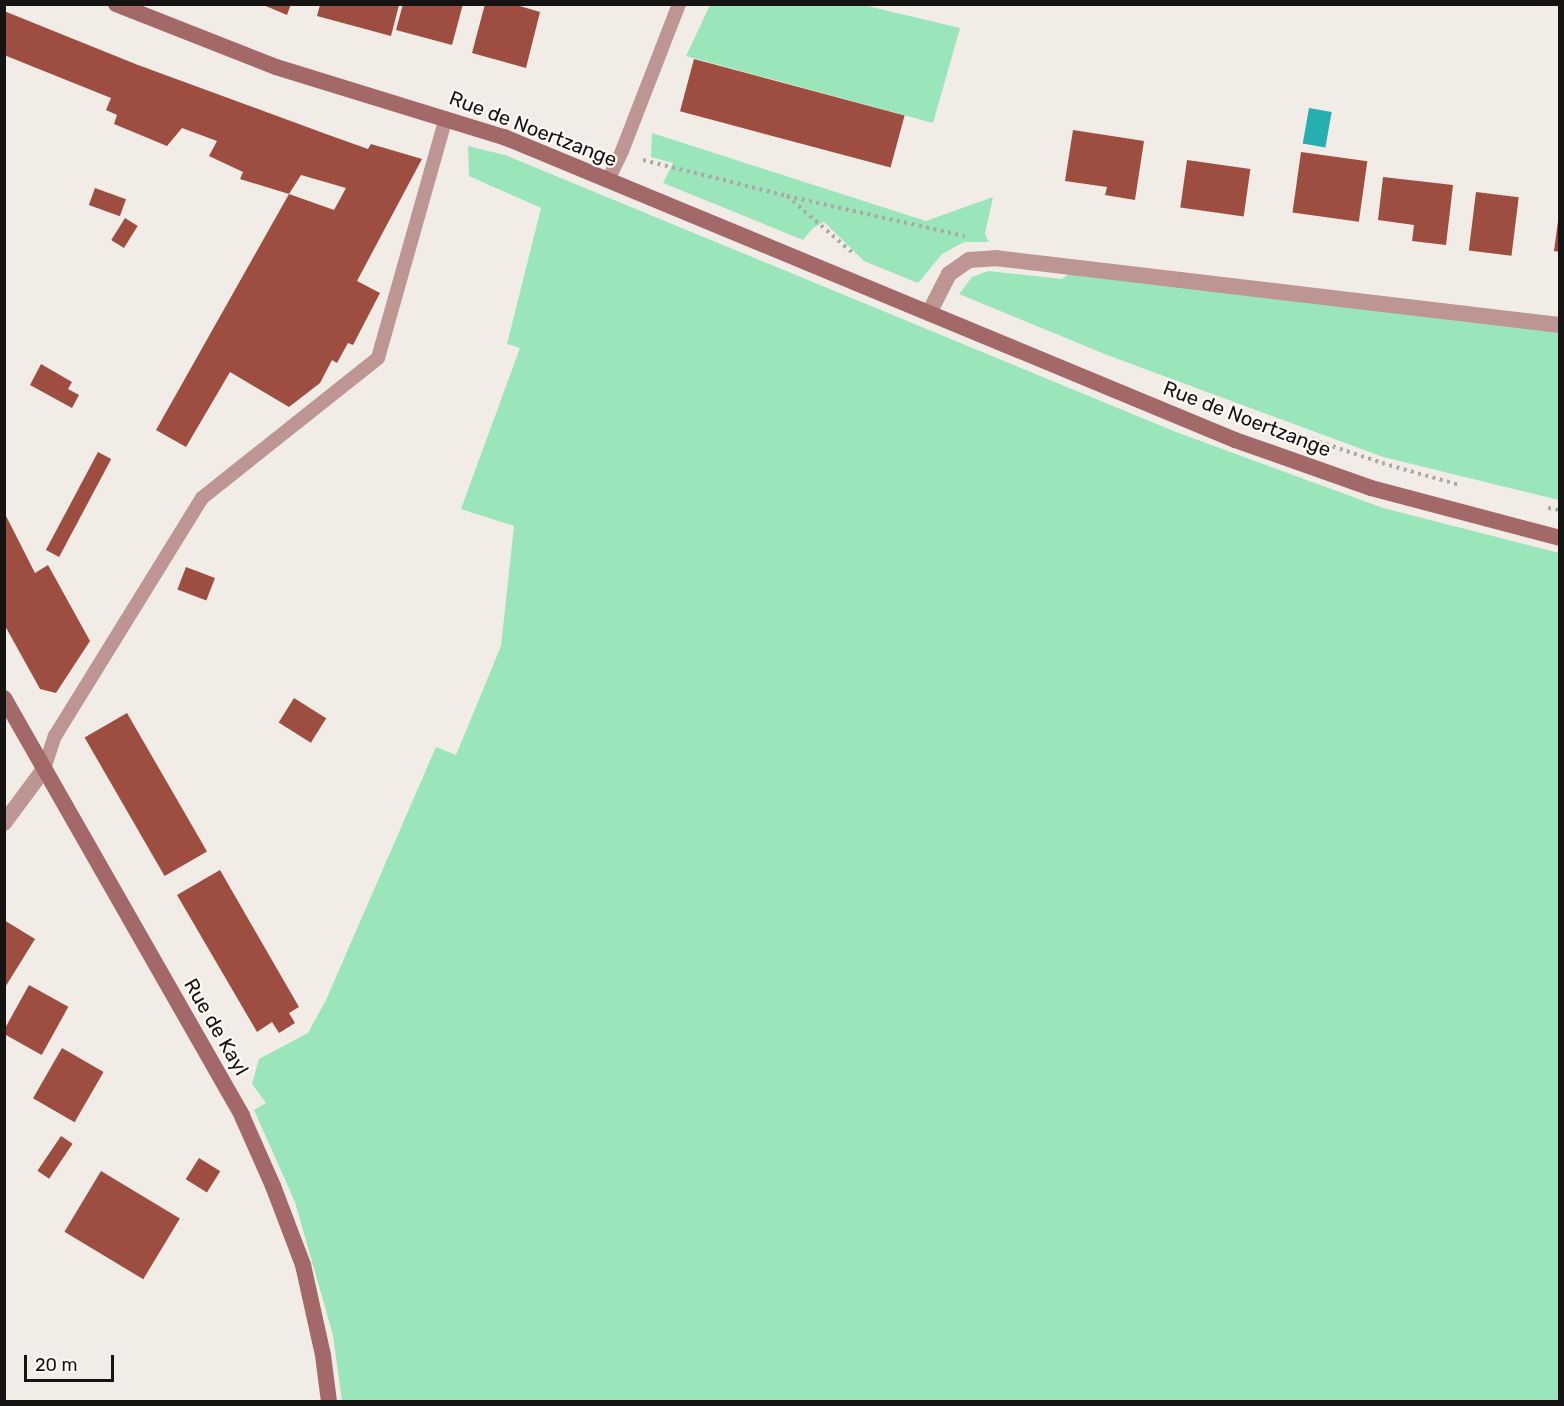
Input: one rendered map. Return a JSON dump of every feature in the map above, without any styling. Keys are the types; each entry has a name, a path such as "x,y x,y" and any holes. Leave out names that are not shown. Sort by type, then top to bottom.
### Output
{"main road":[{"name":"Rue de Noertzange","path":"116,4 276,67 504,137 1246,444 1371,488 1560,537"},
{"name":"Rue de Kayl","path":"4,698 242,1116 273,1186 303,1265 323,1355 329,1401"}],"street":[{"path":"929,313 949,273 969,260 994,258 1560,325"},
{"path":"4,823 44,768"}],"lane":[{"path":"608,180 622,152 679,4"},
{"path":"44,768 55,736 202,498 378,358 446,118"}],"path":[{"path":"622,152 633,158 787,196 973,237"},
{"path":"787,196 859,259"},
{"path":"1285,430 1382,463 1461,485"},
{"path":"1540,506 1560,510"}],"green space":[{"path":"710,5 863,5 960,28 933,123 686,56"},
{"path":"652,133 926,221 993,197 985,234 989,242 964,242 942,254 918,283 864,261 824,222 813,228 803,240 663,183 673,163 651,157"},
{"path":"468,146 505,155 1176,432 1383,508 1559,553 1559,1401 342,1401 333,1335 295,1202 254,1110 266,1103 252,1084 259,1059 308,1033 326,1000 436,747 456,755 501,646 514,526 461,509 520,348 507,344 541,208 469,176"},
{"path":"1077,268 1559,325 1559,500 1383,457 1107,355 959,294 972,277 988,271 1062,279"}],"water":[{"path":"1309,108 1332,112 1325,147 1303,143"}],"building":[{"path":"261,4 291,4 287,15"},
{"path":"403,4 463,4 452,45 396,30"},
{"path":"485,4 513,4 540,12 526,68 472,53"},
{"path":"320,5 399,5 391,36 317,16"},
{"path":"4,11 138,65 368,149 371,144 422,159 357,281 380,293 353,345 348,343 337,363 332,360 320,383 289,407 230,372 186,447 156,430 289,194 240,179 243,172 209,156 217,141 182,128 167,146 114,124 117,115 106,110 111,98 4,55","holes":["301,175 346,188 334,210 289,194"]},
{"path":"694,59 905,115 891,168 680,111"},
{"path":"1073,130 1144,141 1135,200 1105,195 1107,187 1065,181"},
{"path":"1301,152 1367,161 1359,222 1293,212"},
{"path":"1187,160 1250,169 1244,216 1180,208"},
{"path":"1383,177 1453,185 1446,245 1412,241 1414,225 1378,220"},
{"path":"95,188 126,199 120,216 89,205"},
{"path":"1476,192 1519,197 1511,256 1469,251"},
{"path":"125,218 138,226 124,248 111,240"},
{"path":"1558,221 1560,221 1560,252 1554,251"},
{"path":"41,364 72,382 68,389 79,395 72,408 30,385"},
{"path":"98,452 111,459 59,557 46,550"},
{"path":"4,512 35,573 48,565 90,641 56,693 40,689 4,624"},
{"path":"186,567 215,578 206,601 177,589"},
{"path":"294,698 326,718 311,743 279,723"},
{"path":"127,713 207,852 165,876 85,738"},
{"path":"220,870 299,1007 289,1013 295,1023 279,1033 272,1022 257,1032 177,895"},
{"path":"4,920 35,939 4,989"},
{"path":"29,985 68,1007 42,1055 4,1034"},
{"path":"62,1048 104,1072 75,1122 33,1098"},
{"path":"61,1136 73,1144 49,1179 38,1171"},
{"path":"199,1158 220,1171 207,1192 186,1179"},
{"path":"101,1171 180,1218 143,1279 64,1232"}]}
